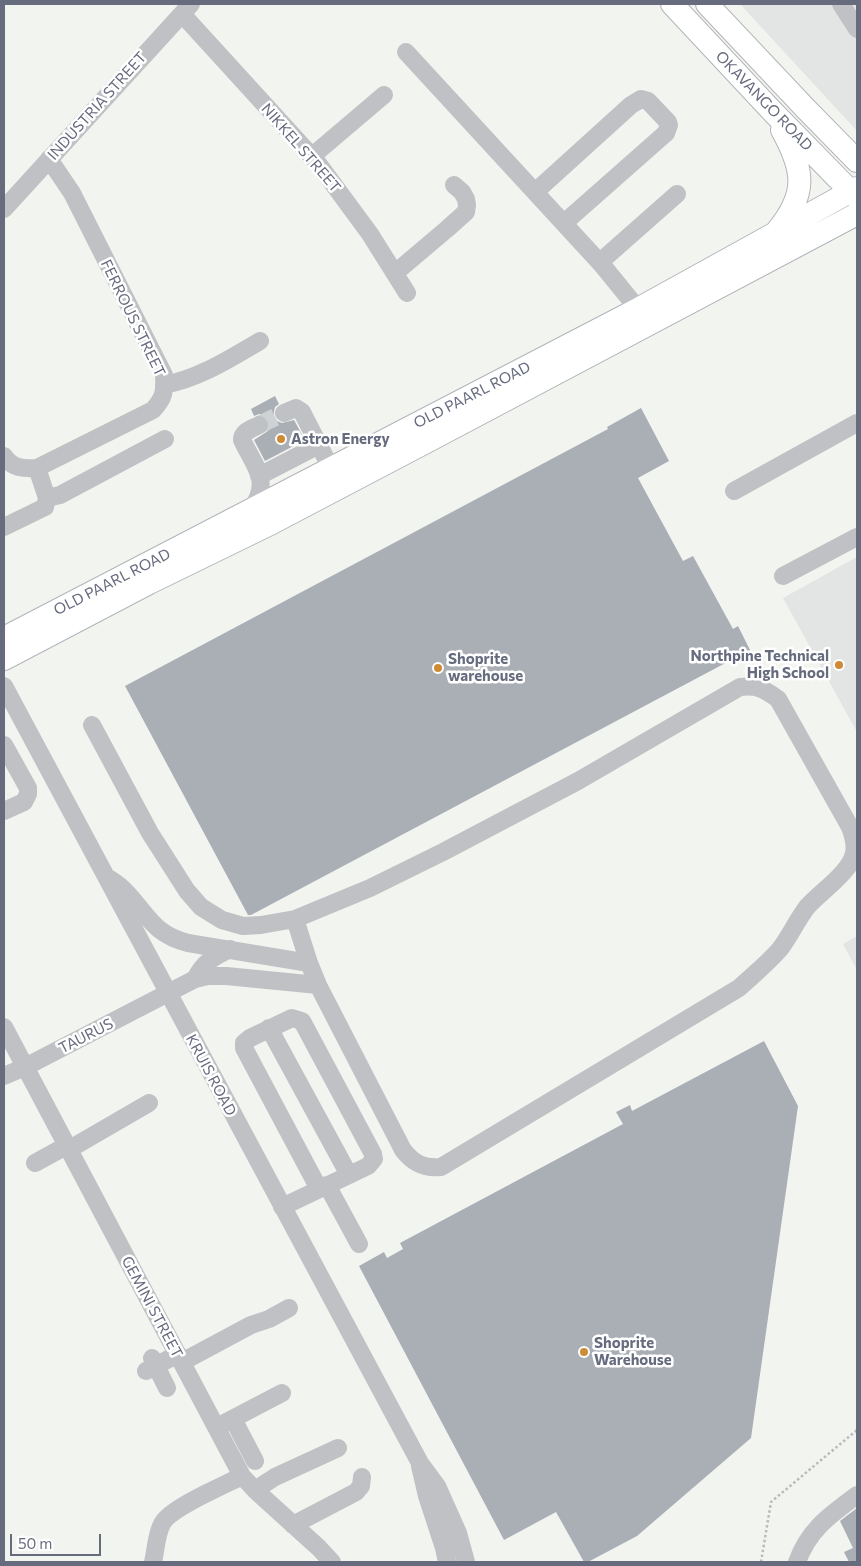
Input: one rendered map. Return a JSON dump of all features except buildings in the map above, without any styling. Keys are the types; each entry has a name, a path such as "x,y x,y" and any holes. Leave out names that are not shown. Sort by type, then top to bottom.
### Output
{"main road":[{"name":"OKAVANGO ROAD","path":"672,4 772,111 855,192"},
{"name":"OKAVANGO ROAD","path":"707,4 857,161"},
{"path":"772,111 795,155 800,181 793,207 786,220 774,235"},
{"name":"OLD PAARL ROAD","path":"643,317 774,235 855,192"},
{"name":"OLD PAARL ROAD","path":"4,638 251,510 336,478 643,317 857,214"},
{"name":"OLD PAARL ROAD","path":"4,660 149,583 272,523 336,478"}],"street":[{"path":"841,4 857,28"},
{"name":"NIKKEL STREET","path":"186,9 311,157 370,234 407,293"},
{"name":"INDUSTRIA STREET","path":"4,209 186,9"},
{"path":"406,52 600,262 643,317"},
{"path":"311,157 384,95"},
{"path":"535,192 631,105 641,99 648,101 668,122 666,132 564,223"},
{"name":"FERROUS STREET","path":"37,468 153,410 161,401 165,389 164,375 72,193 49,159"},
{"path":"395,273 466,212 466,199 462,192 454,186"},
{"path":"600,262 677,194"},
{"path":"164,385 182,382 195,377 260,341"},
{"path":"284,413 292,409 299,409 336,478"},
{"path":"734,491 857,423"},
{"path":"251,510 261,492 261,481 242,440 244,434 259,425"},
{"path":"47,498 60,495 164,439"},
{"path":"259,476 319,445"},
{"path":"4,456 16,467 26,469 37,468 47,498 45,507 4,527"},
{"path":"783,576 857,537"},
{"name":"KRUIS ROAD","path":"4,686 420,1464 437,1486 458,1534 466,1562"},
{"path":"92,725 150,833 187,891 201,907 222,920 243,926 262,925 295,919 370,888 578,782 740,687 752,686 764,689 778,699 850,827 854,840 854,853 849,865 805,909 775,955 739,988 441,1167 430,1168 419,1165 410,1159 403,1150 318,984 295,919"},
{"path":"4,745 28,788 28,794 24,802 4,811"},
{"path":"104,875 124,890 161,932 174,940 309,963"},
{"path":"196,979 201,968 216,956 230,949"},
{"path":"196,979 208,976 226,976 288,983 318,984"},
{"name":"TAURUS","path":"4,1076 196,979"},
{"path":"282,1207 323,1187 348,1175 368,1166 374,1159 302,1022 292,1018 250,1038 244,1043 244,1048 323,1187 360,1244"},
{"name":"GEMINI STREET","path":"4,1027 242,1476 332,1562"},
{"path":"269,1028 348,1175"},
{"path":"35,1163 150,1104"},
{"path":"167,1388 151,1365 180,1358 251,1325 269,1319 289,1308"},
{"path":"217,1427 282,1393"},
{"path":"233,1419 255,1461"},
{"path":"255,1490 275,1478 338,1448"},
{"name":"KRUIS ROAD","path":"420,1464 426,1496 444,1548 446,1562"},
{"path":"153,1562 161,1524 165,1519 186,1504 242,1476"},
{"path":"293,1525 356,1492 361,1486 362,1477"},
{"path":"797,1562 802,1548 810,1535 857,1495"}],"path":[{"path":"760,1562 771,1502 857,1430"}],"shaded area":[{"path":"740,4 857,4 857,131"},
{"name":"Northpine Technical High School","path":"857,557 857,732 783,598"},
{"path":"857,936 857,970 843,944"}],"tunnel":[{"path":"259,425 284,413"}],"place":[{"name":"Astron Energy","path":"281,439"},
{"name":"Northpine Technical High School","path":"839,665"},
{"name":"Shoprite warehouse","path":"438,668"},
{"name":"Shoprite Warehouse","path":"584,1352"}]}
